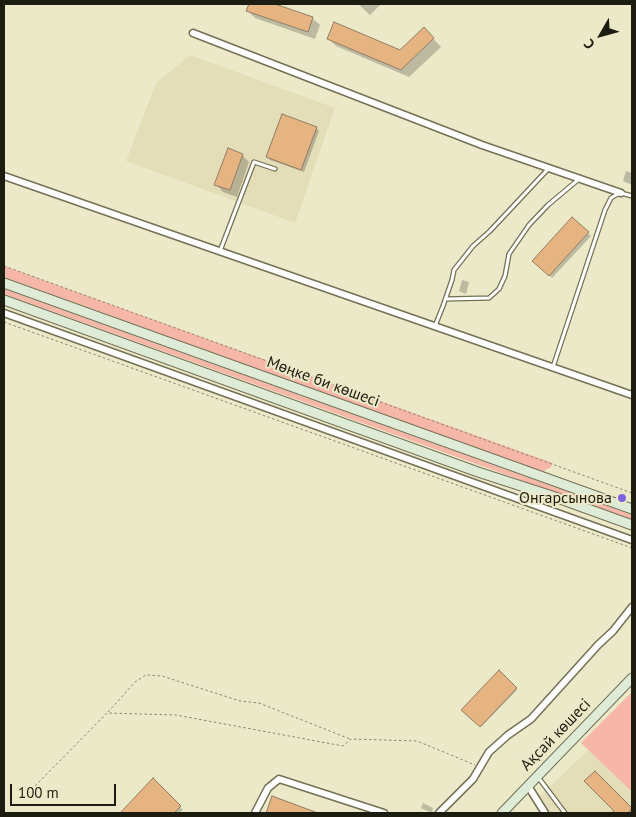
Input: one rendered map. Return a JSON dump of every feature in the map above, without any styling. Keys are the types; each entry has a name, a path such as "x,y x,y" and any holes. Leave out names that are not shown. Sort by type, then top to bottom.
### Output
{"main road":[{"name":"Мөңке би көшесі","path":"4,283 632,509"},
{"name":"Мөңке би көшесі","path":"4,300 478,472 632,525"},
{"name":"Ақсай көшесі","path":"502,813 632,678"}],"street":[{"path":"194,34 482,146 621,193"},
{"path":"4,176 632,395"},
{"path":"4,313 632,540"},
{"path":"439,813 473,779 489,752 508,735 531,719 613,631 632,607"},
{"path":"255,813 268,788 279,779 384,813"},
{"path":"528,786 545,813"}],"lane":[{"path":"220,252 254,162 275,169"},
{"path":"434,326 446,299 454,270 473,246 490,231 549,168"},
{"path":"446,299 489,298 499,289 505,276 509,254 529,225 548,205 580,179"},
{"path":"553,367 605,210 611,198 621,193 632,196"},
{"path":"537,777 565,813"}],"path":[{"path":"4,266 632,493"},
{"path":"4,322 632,548"},
{"path":"35,786 135,682 146,675 162,676 240,701 259,703 351,740 417,741 480,767"},
{"path":"107,713 176,715 343,746 351,740"}],"shaded area":[{"path":"190,55 335,108 295,223 126,161 156,83"},
{"path":"4,266 553,463 551,467 542,472 4,277"},
{"path":"4,289 632,515 632,520 4,294"},
{"path":"632,692 632,792 581,743"},
{"path":"588,750 632,792 632,813 551,813 540,796"}],"building":[{"path":"249,4 275,4 313,17 308,32 246,11"},
{"path":"334,22 400,50 424,27 434,38 401,70 327,39"},
{"path":"282,114 317,127 301,170 266,157"},
{"path":"228,148 243,154 230,190 214,185"},
{"path":"572,217 589,232 549,276 532,261"},
{"path":"499,670 517,688 480,727 461,710"},
{"path":"595,771 632,808 628,813 611,813 614,811 584,781"},
{"path":"153,778 181,806 174,813 120,813"},
{"path":"272,796 318,813 266,813"}],"place":[{"name":"Онгарсынова","path":"622,498"}]}
